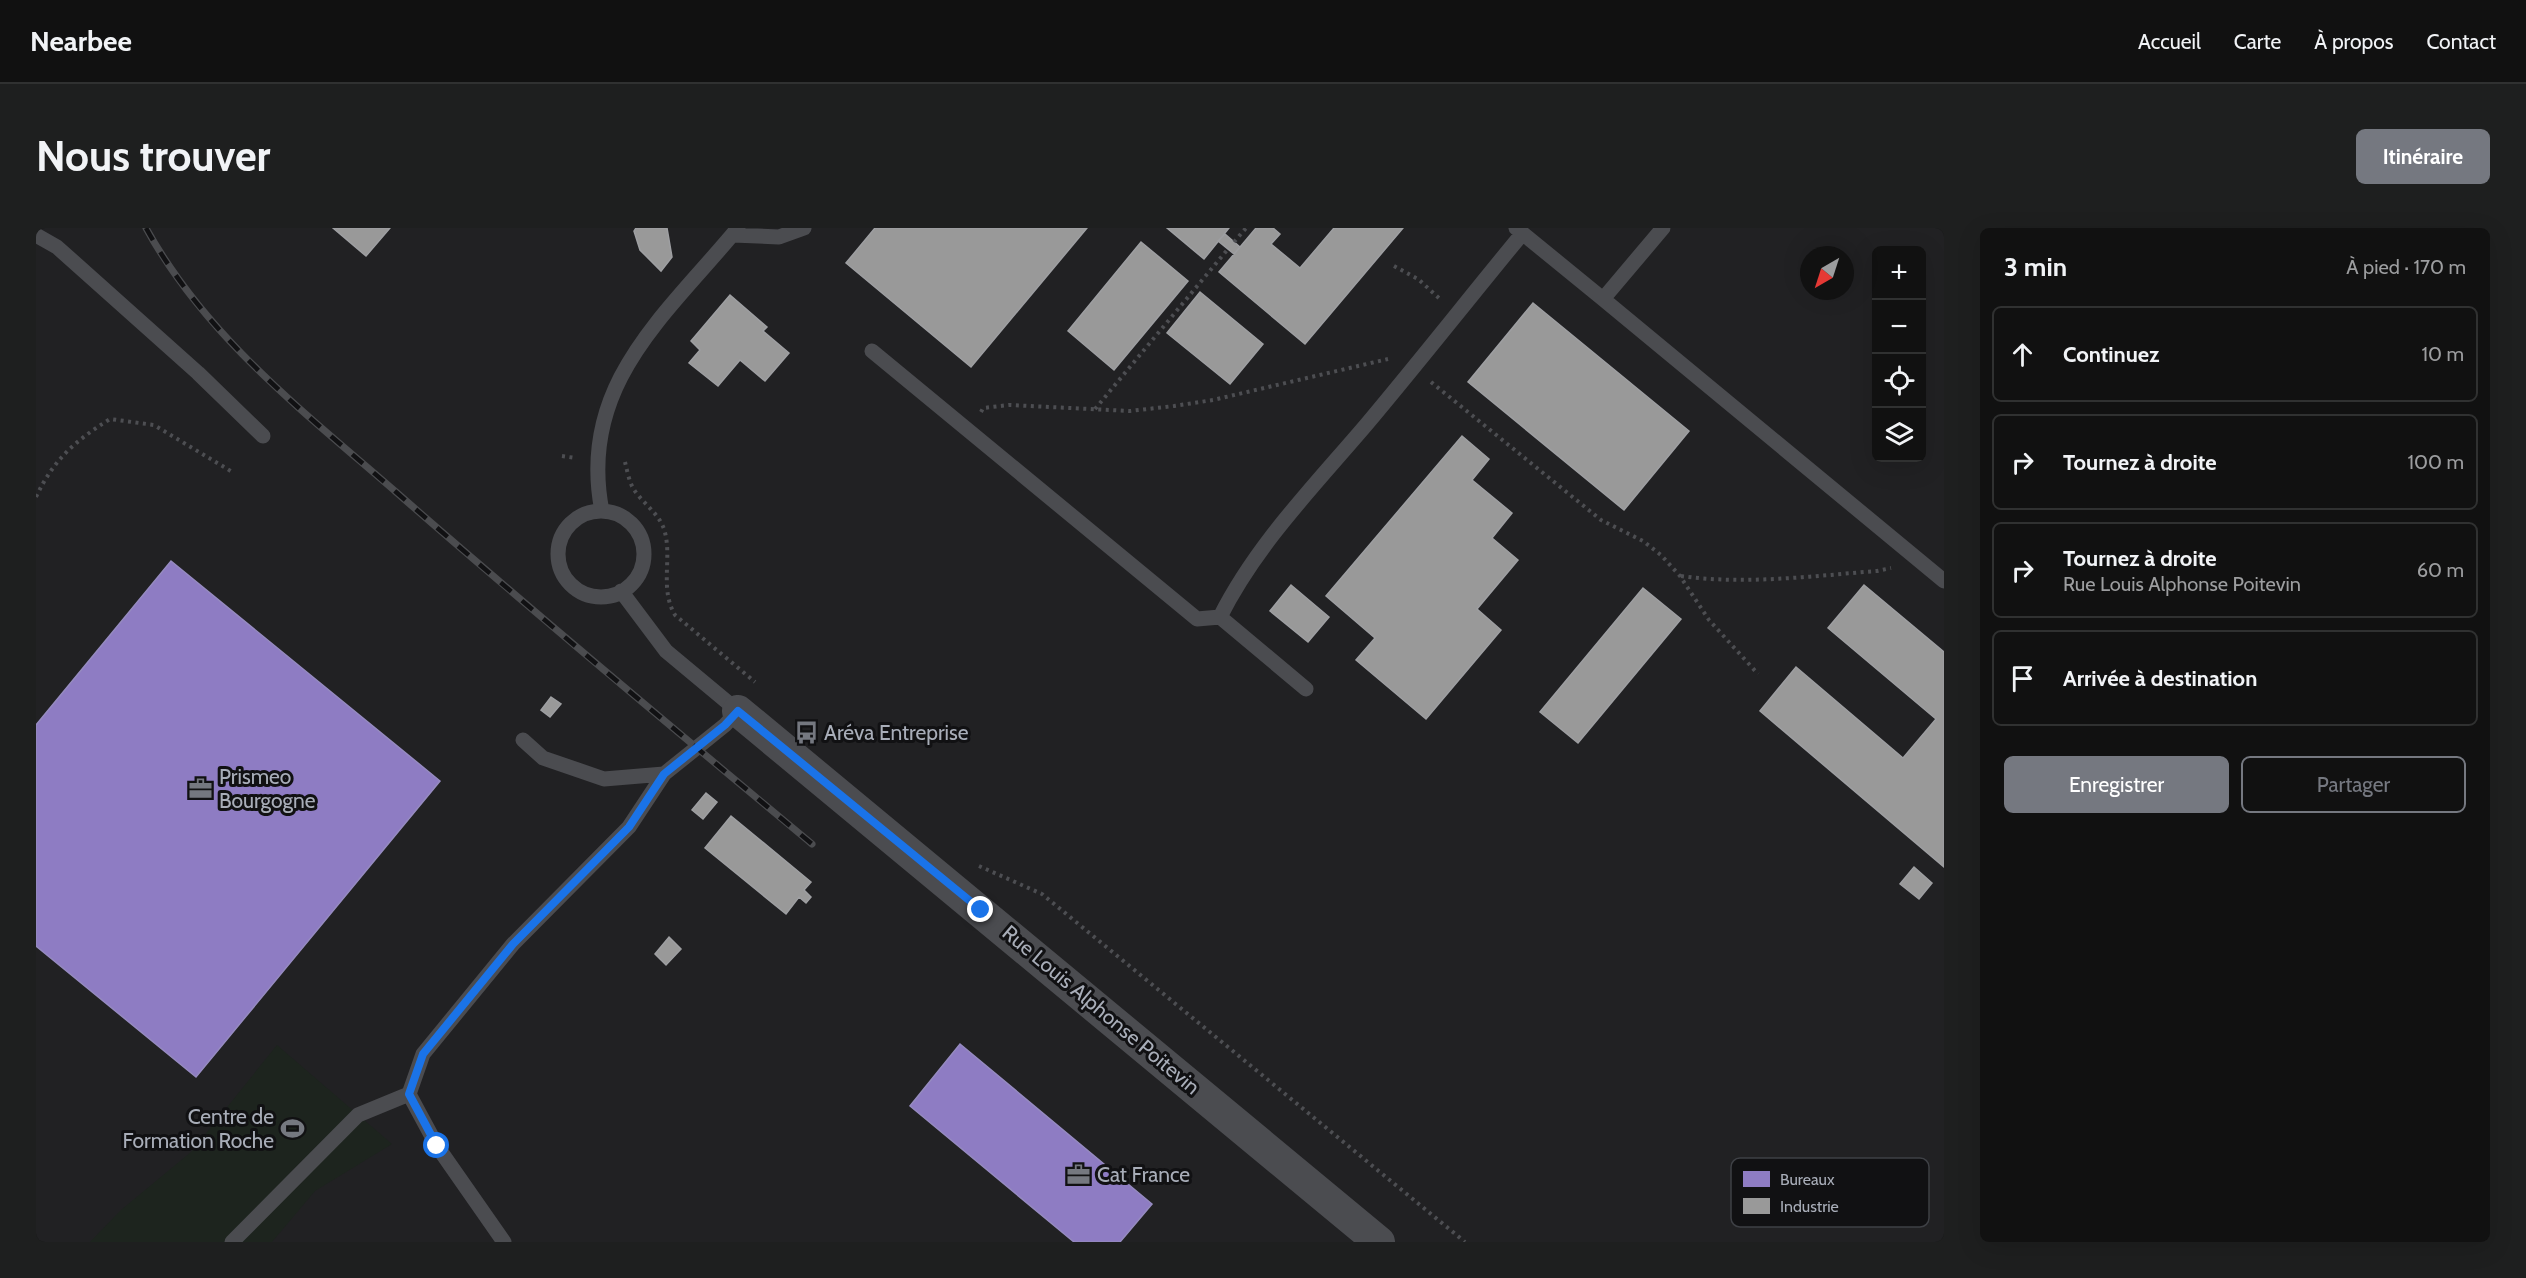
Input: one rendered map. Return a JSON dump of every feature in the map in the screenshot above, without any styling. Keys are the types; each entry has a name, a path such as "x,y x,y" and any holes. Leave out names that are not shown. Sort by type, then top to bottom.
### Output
{"street":[{"name":"Rue Louis Alphonse Poitevin","path":"738,711 1379,1242"}],"lane":[{"path":"602,511 598,492 597,460 604,414 628,361 736,231 778,237 804,228"},
{"path":"1603,299 1663,228"},
{"path":"1220,617 1236,584 1266,543 1414,368 1519,231 1944,581"},
{"path":"36,235 57,248 189,365 263,436"},
{"path":"872,351 1197,618 1220,617 1306,689"},
{"path":"602,511 621,516 636,529 641,538 643,558 641,569 629,586 621,591 598,597 587,595 568,582 558,561 560,539 565,529 581,515 602,511"},
{"path":"504,1242 437,1146 409,1094 423,1054 513,944 629,827 664,774 725,725 738,711 666,651 621,591"},
{"path":"523,740 543,758 604,779 664,774"},
{"path":"232,1242 358,1115 409,1094"}],"path":[{"path":"1234,242 1245,228"},
{"path":"1094,410 1228,249"},
{"path":"1394,266 1418,279 1456,313"},
{"path":"966,428 983,408 992,406 1130,411 1213,400 1398,355 1601,520 1643,541 1661,555 1680,576 1709,620 1758,674"},
{"path":"36,497 45,479 75,441 110,418 154,425 234,473"},
{"path":"562,456 625,462 633,488 658,516 665,531 666,593 675,615 757,683"},
{"path":"1680,576 1709,580 1750,580 1877,571 1920,561"},
{"path":"971,860 998,875 1042,894 1465,1242"}],"shaded area":[{"path":"36,228 1944,228 1944,1242 36,1242"},
{"name":"Centre de Formation Roche","path":"277,1045 392,1144 315,1191 272,1242 90,1242 121,1210 191,1152"}],"building: Bureaux":[{"path":"171,561 440,781 196,1077 36,946 36,725"},
{"path":"960,1044 1152,1204 1120,1242 1074,1242 910,1106"}],"building: Industrie":[{"path":"333,228 390,228 366,256"},
{"path":"636,228 667,228 672,257 661,271 640,250 634,231"},
{"path":"875,228 1087,228 971,367 846,263"},
{"path":"1167,228 1229,228 1204,259"},
{"path":"1256,228 1273,228 1280,234 1271,244 1300,268 1334,228 1403,228 1305,344 1219,272"},
{"path":"1225,234 1240,247 1234,254 1218,241"},
{"path":"1141,242 1188,281 1114,370 1068,331"},
{"path":"1200,292 1263,344 1230,384 1167,333"},
{"path":"730,295 767,327 763,331 789,353 765,381 740,360 718,386 689,363 700,350 691,341"},
{"path":"1533,303 1689,431 1624,510 1468,382"},
{"path":"1462,436 1489,459 1472,480 1512,513 1492,538 1518,560 1477,609 1501,630 1426,719 1356,660 1375,638 1326,596"},
{"path":"1291,585 1329,617 1308,642 1270,611"},
{"path":"1864,585 1944,652 1944,867 1760,711 1796,667 1903,758 1936,719 1828,628"},
{"path":"1643,588 1681,619 1578,743 1540,712"},
{"path":"551,697 561,704 550,717 541,710"},
{"path":"706,793 717,802 703,819 692,810"},
{"path":"731,816 811,882 804,890 811,897 806,903 799,897 786,914 705,848"},
{"path":"1914,867 1932,883 1919,899 1900,884"},
{"path":"669,937 681,949 666,965 655,954"}],"railway":[{"path":"146,228 170,267 197,304 227,338 292,402 551,626 812,844"}],"place":[{"name":"Aréva Entreprise","path":"806,733"},
{"name":"Prismeo Bourgogne","path":"201,789"},
{"name":"Centre de Formation Roche","path":"292,1129"},
{"name":"Cat France","path":"1079,1175"}],"route":[{"path":"437,1146 409,1094 423,1054 513,944 629,827 664,774 725,725 738,711 981,910"}]}
